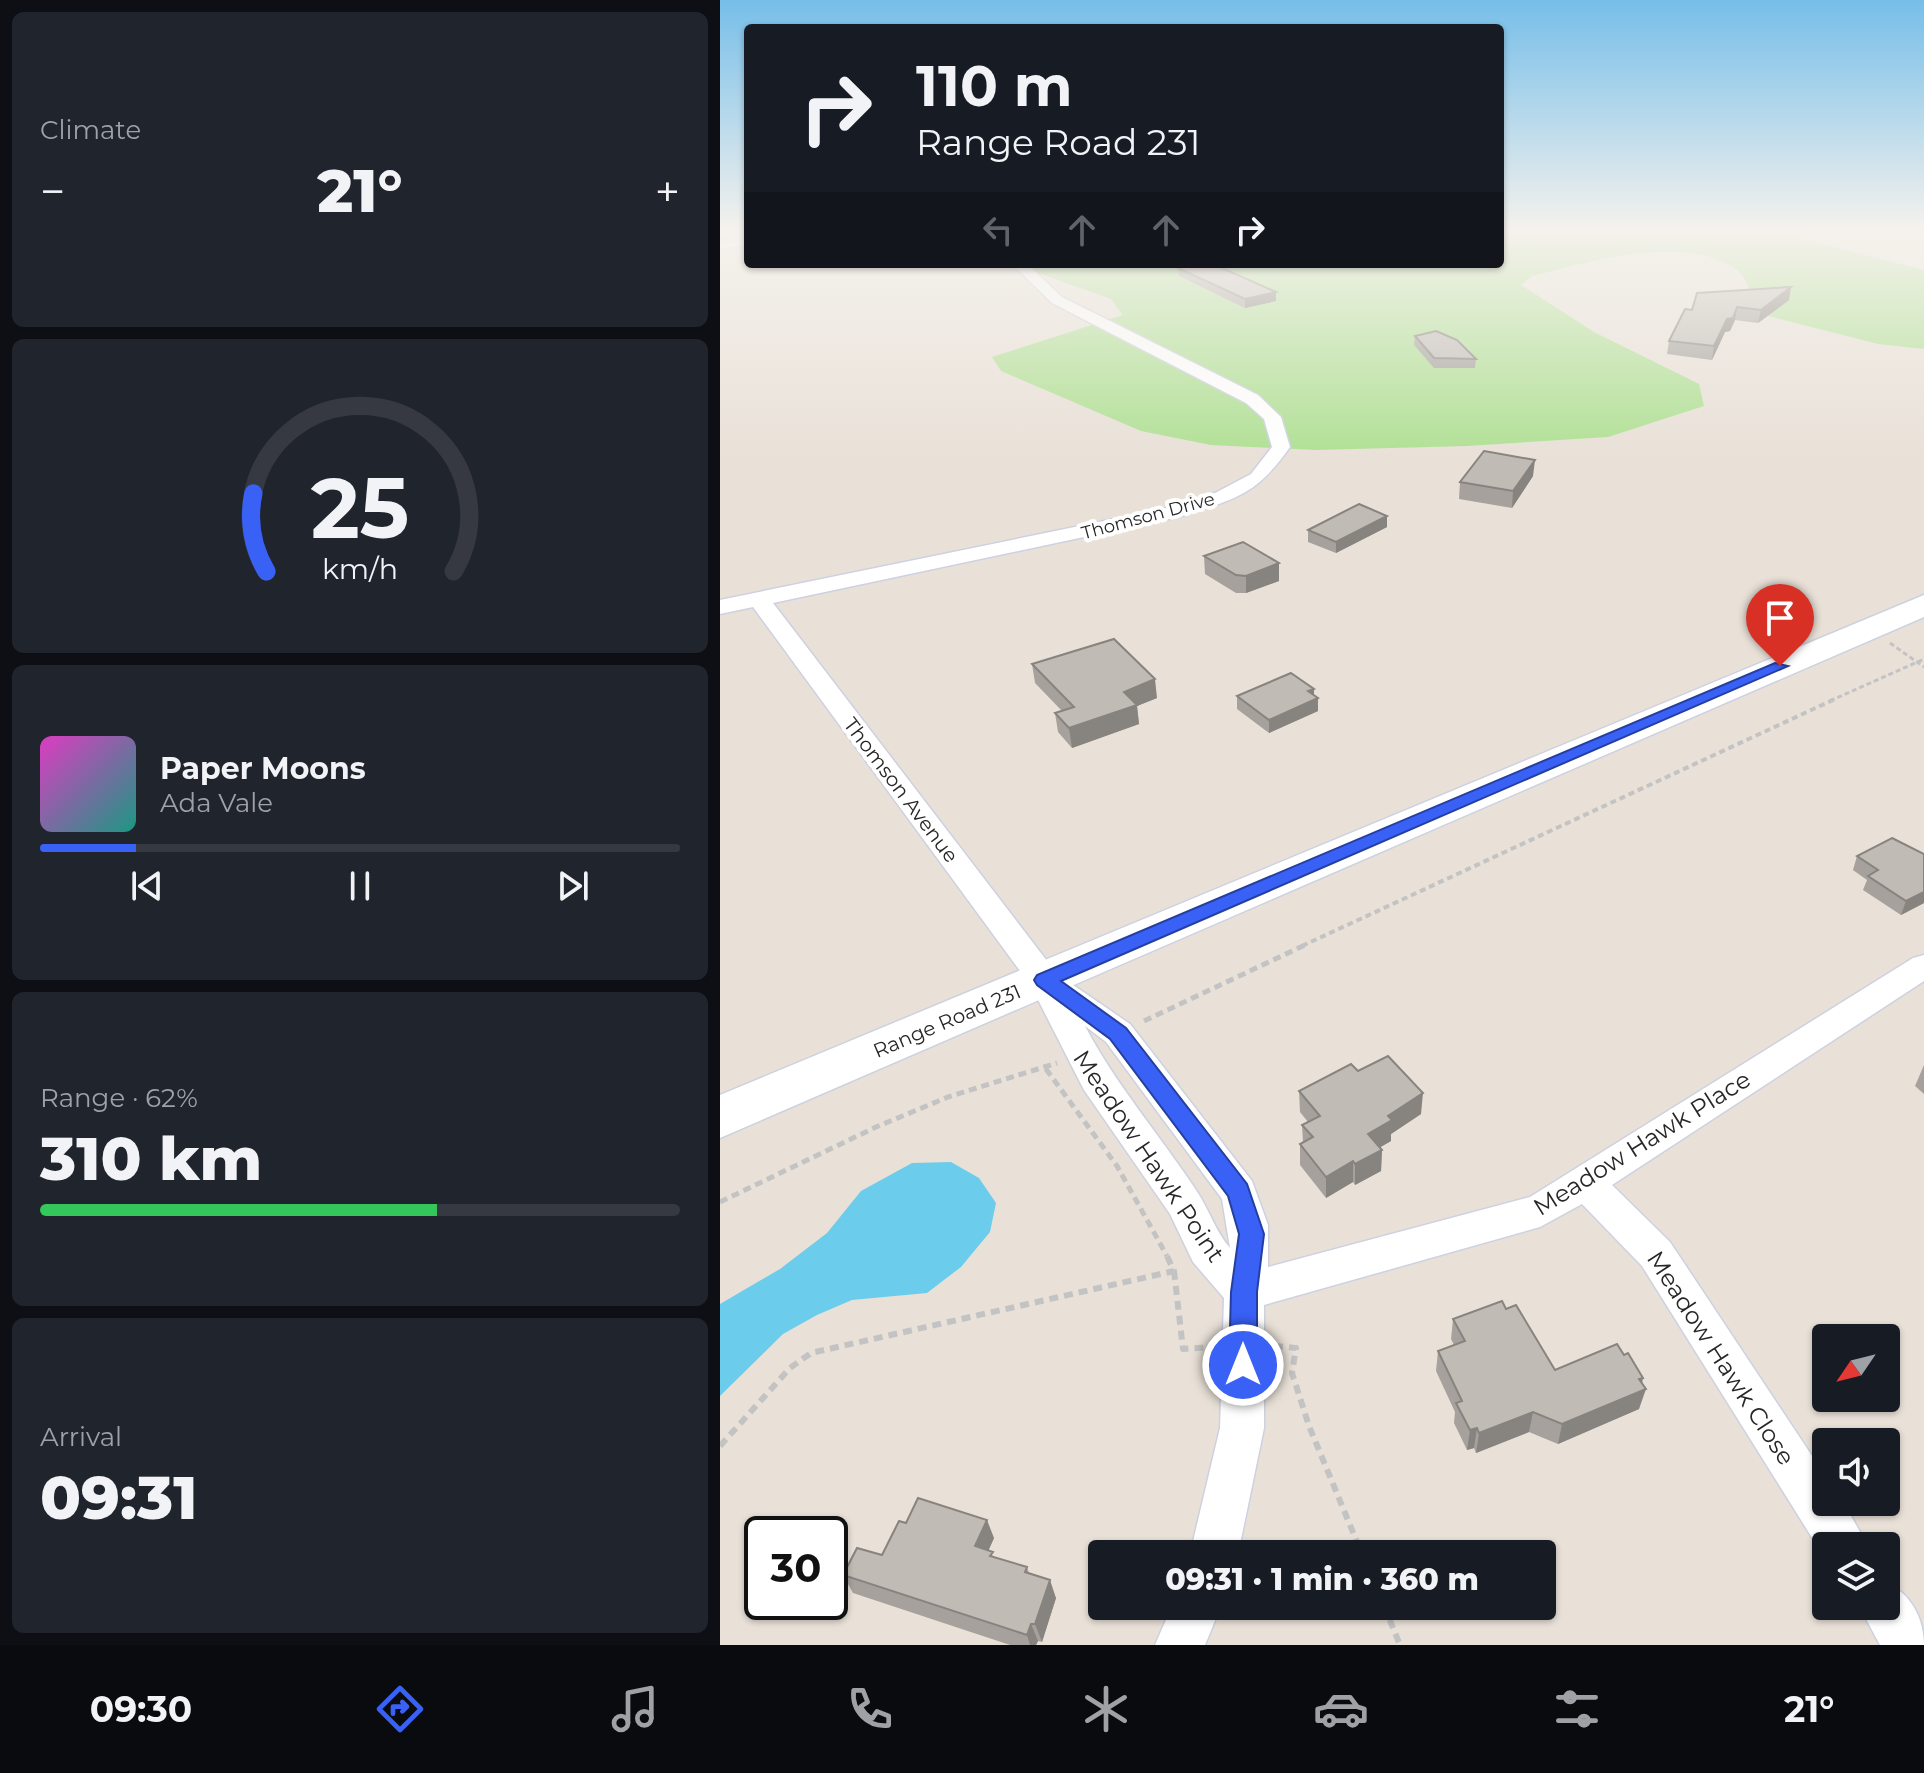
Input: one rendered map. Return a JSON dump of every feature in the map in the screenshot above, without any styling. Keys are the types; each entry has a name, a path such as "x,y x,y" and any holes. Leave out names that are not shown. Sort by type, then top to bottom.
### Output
{"street":[{"name":"Thomson Drive","path":"720,607 1171,513 1222,497 1258,478 1281,447 1272,417 1252,399 1068,306"},
{"name":"Thomson Avenue","path":"759,599 1044,980"},
{"name":"Range Road 231","path":"720,1117 1924,605"},
{"name":"Meadow Hawk Place","path":"1244,1292 1540,1211 1924,966"},
{"name":"Meadow Hawk Point","path":"1044,980 1118,1033 1239,1192 1252,1234 1244,1292 1242,1343 1245,1409 1235,1473 1218,1540"},
{"name":"Meadow Hawk Point","path":"1044,980 1079,1052 1184,1203 1207,1250 1244,1292"},
{"name":"Meadow Hawk Close","path":"1585,1183 1656,1254 1835,1532"},
{"path":"1180,1645 1191,1620"},
{"path":"1892,1620 1909,1645"}],"path":[{"path":"1868,629 1924,667"},
{"path":"1118,1033 1674,771 1924,659"},
{"path":"720,1202 934,1103 1046,1069 1079,1052"},
{"path":"1046,1069 1137,1199 1163,1243 1174,1271 1183,1349 1242,1343 1296,1348 1292,1373 1309,1426 1356,1540"},
{"path":"720,1446 790,1368 811,1353 1174,1271"},
{"path":"1390,1620 1400,1645"}],"green space":[{"path":"1116,306 1553,306 1594,332 1699,384 1704,406 1608,437 1467,446 1316,450 1211,445 1141,431 1001,371 992,357 1123,315"},
{"path":"1757,306 1924,306 1924,349 1878,344 1760,314"}],"water":[{"path":"951,1162 979,1178 996,1203 990,1232 961,1267 927,1293 852,1300 817,1315 783,1334 720,1396 720,1304 780,1269 827,1233 861,1191 912,1163"}],"building":[{"path":"1693,306 1767,306 1761,310 1737,307 1733,318 1727,319 1714,346 1669,341 1685,309 1692,310"},
{"path":"1436,331 1457,340 1476,359 1434,358 1415,336"},
{"path":"1484,451 1535,460 1513,491 1460,482"},
{"path":"1359,504 1387,516 1336,542 1308,530"},
{"path":"1243,542 1279,563 1246,576 1236,575 1204,556"},
{"path":"1114,639 1155,679 1124,692 1137,705 1069,728 1055,713 1074,707 1032,664"},
{"path":"1291,673 1314,689 1308,691 1318,698 1269,720 1237,696"},
{"path":"1892,838 1924,854 1924,892 1906,901 1868,876 1878,870 1857,856"},
{"path":"1388,1056 1423,1093 1388,1116 1392,1120 1368,1134 1382,1150 1355,1164 1353,1161 1326,1177 1300,1144 1313,1137 1302,1125 1320,1116 1299,1091 1351,1064 1358,1071"},
{"path":"1502,1301 1506,1309 1516,1305 1555,1370 1617,1344 1624,1355 1628,1353 1646,1389 1562,1424 1533,1412 1479,1433 1477,1428 1470,1430 1456,1403 1462,1401 1438,1351 1465,1341 1453,1319"},
{"path":"918,1498 987,1520 975,1546 993,1552 990,1556 1027,1567 1025,1572 1050,1580 1035,1624 1031,1624 1027,1635 848,1577 848,1565 857,1548 882,1555 899,1521 906,1523"}],"route":[{"path":"1243,1365 1244,1292 1251,1260 1252,1234 1239,1192 1118,1033 1044,980 1780,666"}]}
